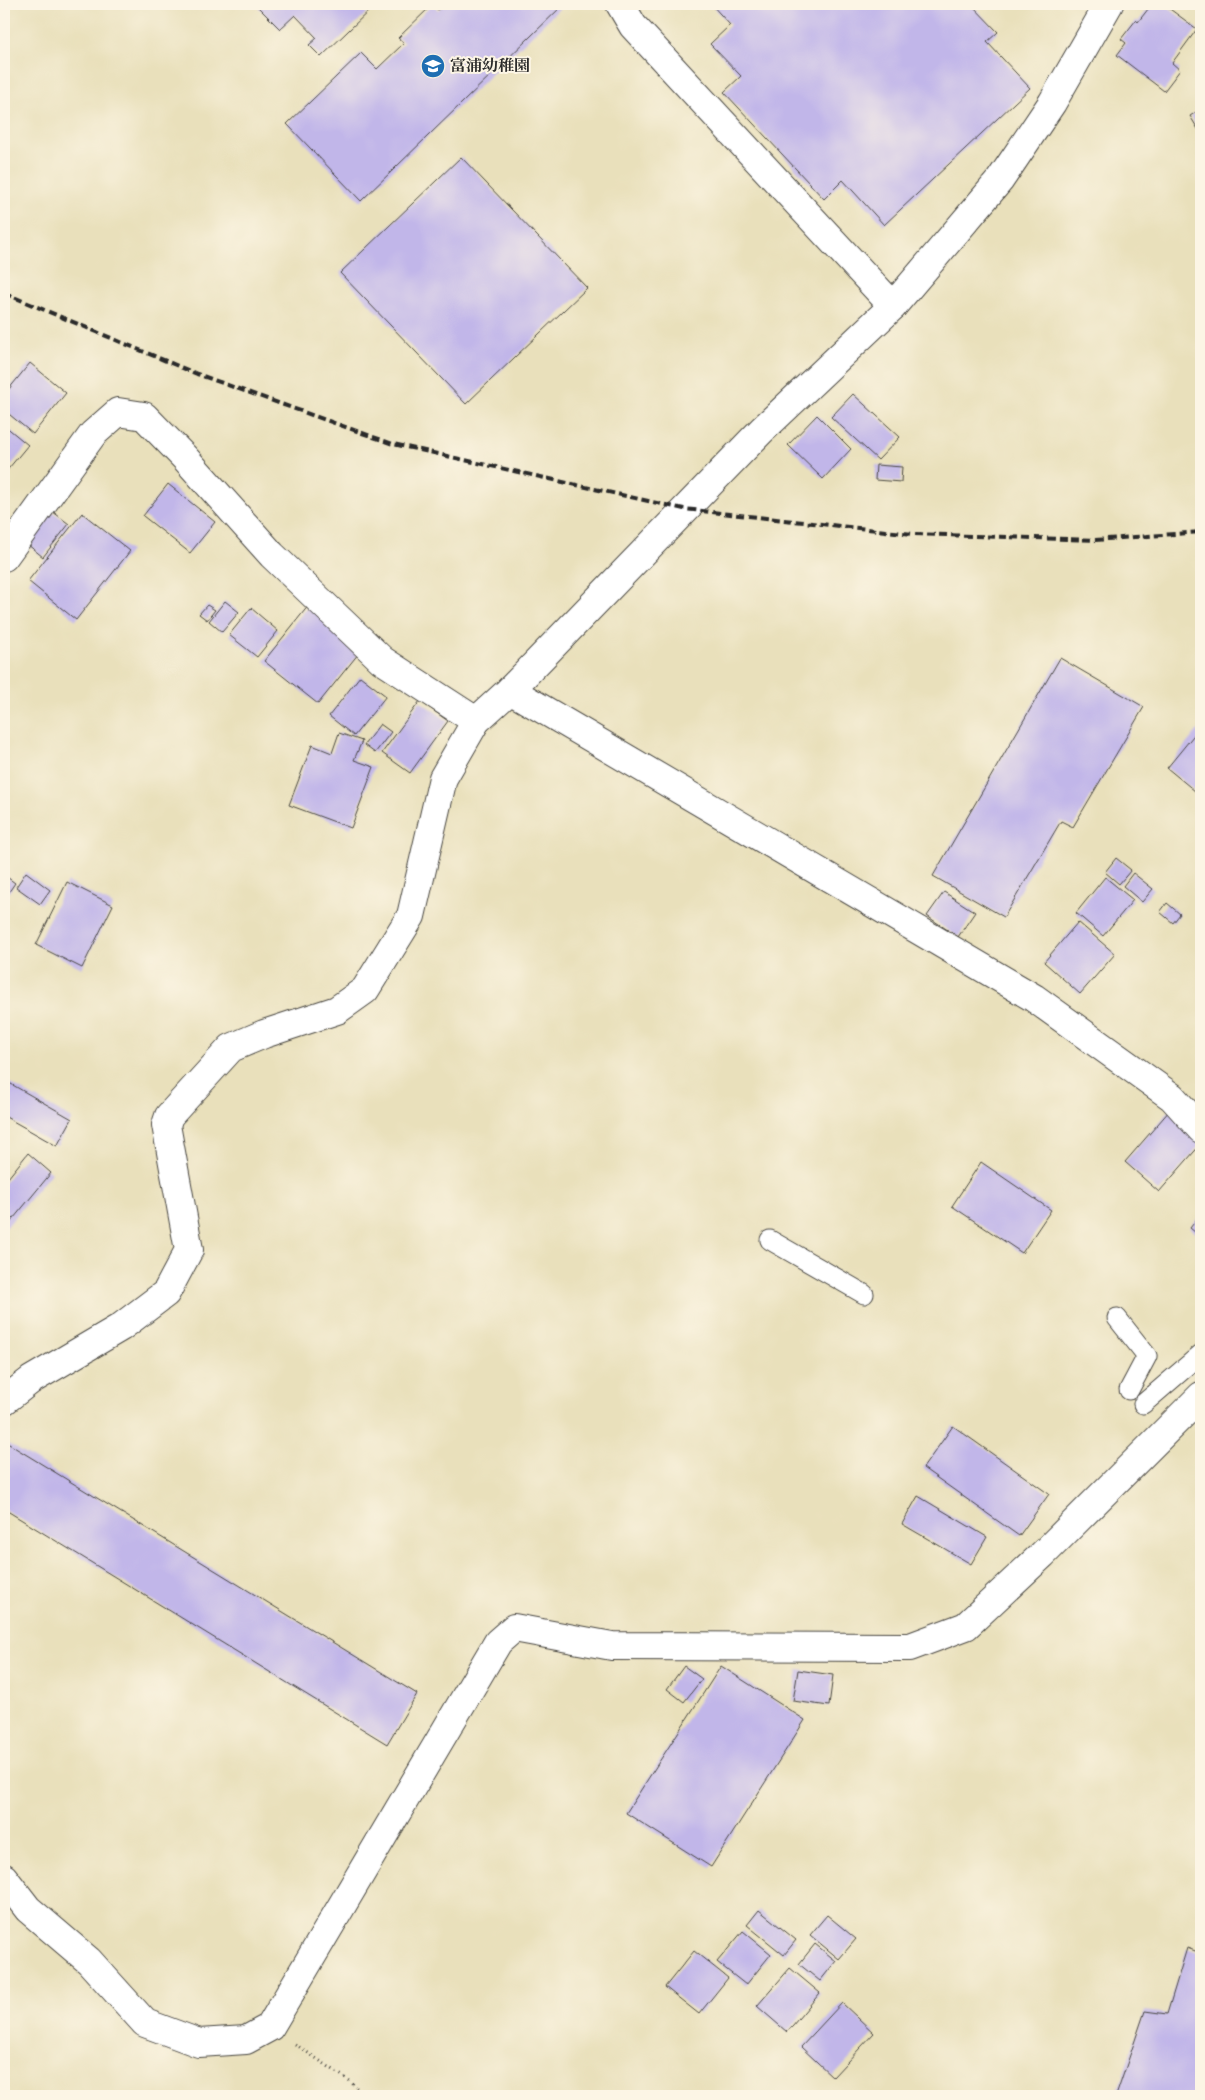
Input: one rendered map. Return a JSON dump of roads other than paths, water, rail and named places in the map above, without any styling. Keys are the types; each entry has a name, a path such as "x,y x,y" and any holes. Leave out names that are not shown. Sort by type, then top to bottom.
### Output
{"street":[{"path":"620,4 633,26 893,306"},
{"path":"4,1401 31,1380 121,1327 166,1293 189,1250 166,1126 169,1116 231,1048 264,1034 337,1010 365,990 411,916 443,778 476,721 510,690 730,463 893,306 1000,180 1052,103 1109,4"},
{"path":"4,557 93,434 118,412 144,416 185,458 272,555 382,660 476,721"},
{"path":"510,690 1034,998 1172,1097 1201,1129"},
{"path":"4,1878 28,1909 89,1961 145,2023 199,2043 246,2040 270,2026 498,1642 514,1628 612,1646 910,1647 966,1626 1042,1554 1201,1396"}],"lane":[{"path":"770,1240 864,1294"},
{"path":"1117,1318 1147,1356 1129,1390"},
{"path":"1143,1404 1201,1354"}],"railway":[{"path":"4,293 197,374 393,444 684,509 913,534 1095,540 1201,532"}],"place":[{"name":"富浦幼稚園","path":"433,66"}]}
